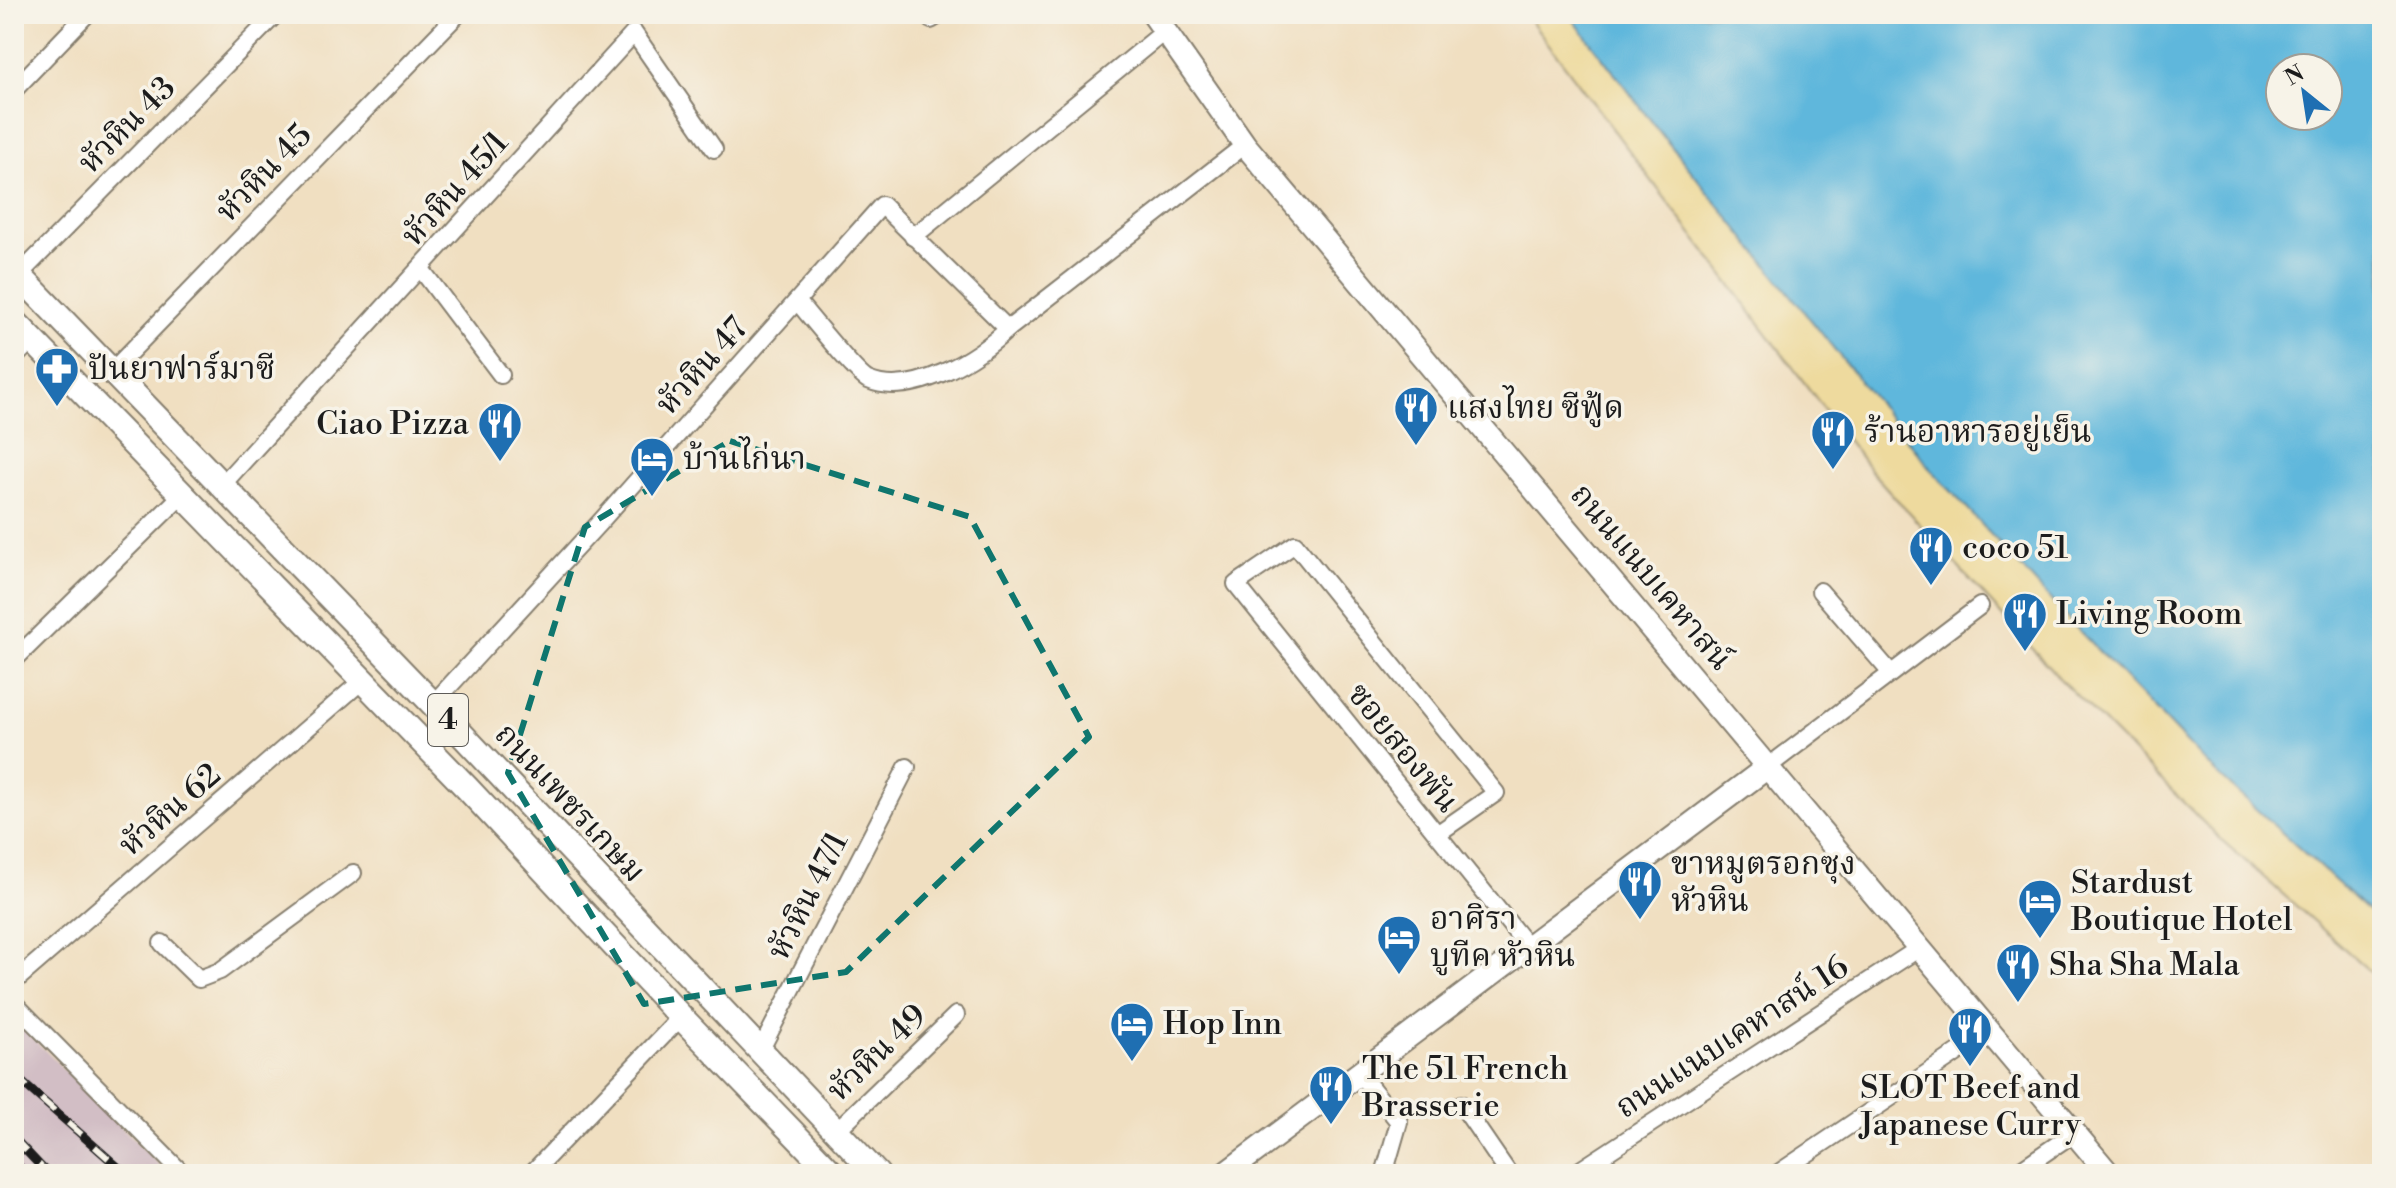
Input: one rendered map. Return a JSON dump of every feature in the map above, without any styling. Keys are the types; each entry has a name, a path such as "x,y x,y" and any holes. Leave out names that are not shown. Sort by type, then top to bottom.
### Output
{"main road":[{"name":"ถนนเพชรเกษม","path":"16,273 433,704 877,1174"},
{"path":"32,340 56,314"},
{"name":"ถนนเพชรเกษม","path":"14,321 363,680 833,1174"}],"street":[{"path":"14,90 87,14"},
{"name":"หัวหิน 43","path":"16,273 276,14"},
{"name":"หัวหิน 45","path":"111,372 458,14"},
{"path":"1008,329 913,237 1159,23"},
{"name":"ถนนแนบเคหาสน์","path":"1159,23 1245,145 2109,1174"},
{"name":"หัวหิน 45/1","path":"221,486 634,33 714,149"},
{"path":"797,301 867,380 899,385 958,367 993,343 1245,145"},
{"name":"หัวหิน 47","path":"433,704 882,205 913,237"},
{"path":"421,269 501,375"},
{"path":"14,358 32,340"},
{"path":"14,660 183,494"},
{"name":"ซอยสองพัน","path":"1437,834 1496,793 1295,544 1236,584 1437,834 1528,947"},
{"path":"1820,591 1891,673"},
{"path":"1229,1173 1980,606"},
{"name":"หัวหิน 62","path":"14,982 363,680"},
{"name":"หัวหิน 47/1","path":"760,1051 907,767"},
{"path":"162,943 199,979 220,971 353,873"},
{"name":"ถนนแนบเคหาสน์ 16","path":"1574,1174 1921,947"},
{"path":"14,1003 183,1174"},
{"name":"หัวหิน 49","path":"836,1131 956,1015"},
{"path":"531,1174 681,1017"},
{"path":"1777,1174 1988,1032"},
{"path":"1359,1073 1399,1122 1384,1174"},
{"path":"1461,1104 1509,1174"},
{"path":"2014,1174 2074,1133"}],"highlighted area":[{"path":"730,441 970,517 1089,737 846,972 644,1004 508,773 585,527"}],"shaded area":[{"path":"14,1019 169,1174 14,1174"}],"sand":[{"path":"1526,14 1569,14 1663,136 2069,620 2215,772 2382,923 2382,982 2216,835 2060,679 1871,471"}],"water":[{"path":"1569,14 2382,14 2382,923 2215,772 2069,620 1929,467"}],"railway":[{"path":"14,1075 126,1174"},
{"path":"14,1138 48,1174"},
{"path":"14,1161 26,1174"}],"place":[{"name":"ปันยาฟาร์มาซี","path":"57,408"},
{"name":"แสงไทย ซีฟู้ด","path":"1416,447"},
{"name":"Ciao Pizza","path":"500,463"},
{"name":"ร้านอาหารอยู่เย็น","path":"1833,471"},
{"name":"บ้านไก่นา","path":"652,498"},
{"name":"coco 51","path":"1931,587"},
{"name":"Living Room","path":"2025,653"},
{"name":"ขาหมูตรอกซุง หัวหิน","path":"1640,921"},
{"name":"Stardust Boutique Hotel","path":"2040,940"},
{"name":"อาศิรา บูทีค หัวหิน","path":"1399,976"},
{"name":"Sha Sha Mala","path":"2018,1004"},
{"name":"Hop Inn","path":"1132,1063"},
{"name":"SLOT Beef and Japanese Curry","path":"1970,1068"},
{"name":"The 51 French Brasserie","path":"1331,1126"}]}
